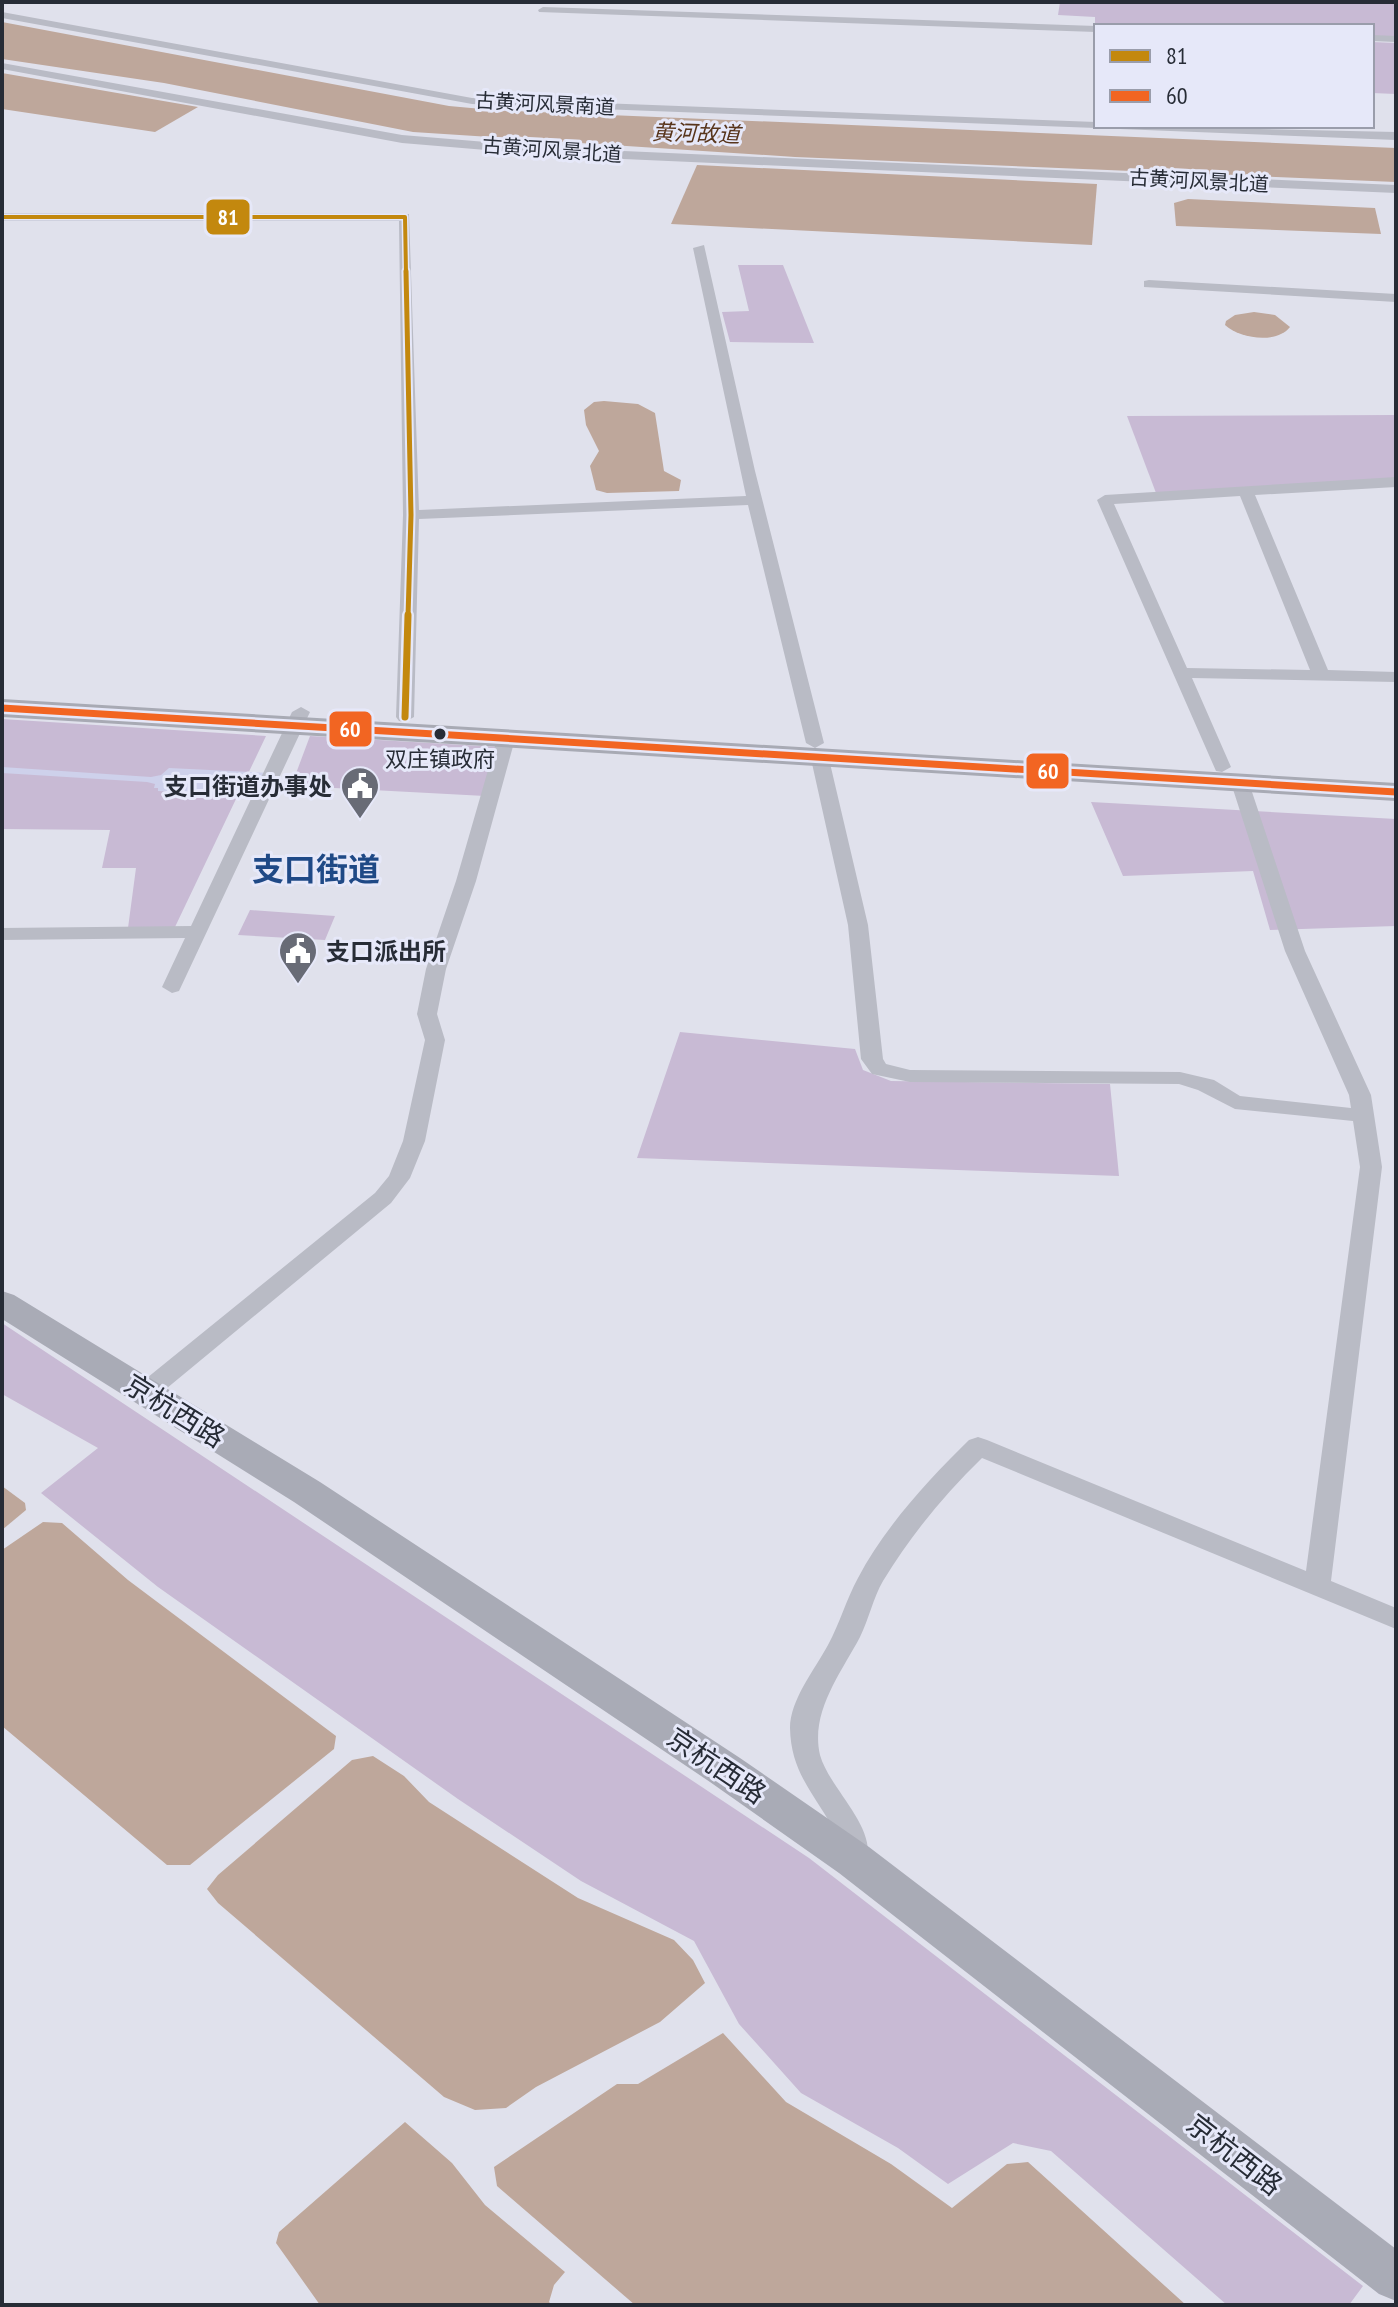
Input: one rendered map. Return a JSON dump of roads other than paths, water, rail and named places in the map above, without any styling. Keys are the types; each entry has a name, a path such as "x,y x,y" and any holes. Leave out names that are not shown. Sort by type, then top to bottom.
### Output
{"main road":[{"path":"2,693 506,739 818,751 1231,775 1396,792"},
{"path":"2,708 298,719 405,717 818,751"},
{"path":"1231,775 1396,777"},
{"name":"京杭西路","path":"2,1303 320,1501 725,1770 854,1860 1396,2278"}],"street":[{"path":"543,10 860,16 1094,29"},
{"name":"古黄河风景南道","path":"2,15 472,101 1094,125"},
{"path":"1374,38 1396,39"},
{"name":"古黄河风景北道","path":"2,66 418,141 571,153 1396,189"},
{"path":"1175,128 1396,136"},
{"path":"2,217 405,217 411,515 405,717"},
{"path":"699,248 754,500 818,751 858,925 872,1059 879,1069 910,1076 1180,1078 1206,1085 1235,1102 1365,1116"},
{"path":"1149,284 1396,298"},
{"path":"1317,1586 1371,1167 1365,1116 1360,1095 1295,951 1231,775 1181,673 1105,500 1396,482"},
{"path":"1246,491 1321,675"},
{"path":"411,515 754,500"},
{"path":"1181,673 1396,677"},
{"path":"172,987 298,719"},
{"path":"146,1392 383,1198 399,1178 417,1129 435,1040 427,1014 436,969 466,881 506,739"},
{"path":"2,934 197,932"},
{"path":"854,1860 854,1840 818,1784 806,1754 804,1724 810,1704 856,1619 869,1581 931,1493 978,1446 1396,1619"}],"water":[{"name":"黄河故道","path":"2,22 449,106 493,110 1396,148 1396,182 795,157 413,132 164,83 2,59"},
{"path":"2,73 198,107 155,132 2,109"},
{"path":"697,165 1097,184 1092,245 671,224"},
{"path":"1188,199 1375,208 1381,234 1176,226 1174,203"},
{"path":"1254,312 1275,315 1290,327 1276,336 1258,338 1240,334 1225,325 1235,315"},
{"path":"594,402 638,404 655,413 664,471 681,480 679,491 607,493 596,490 590,466 599,451 586,425 584,410"},
{"path":"2,1486 25,1503 26,1510 2,1530"},
{"path":"43,1522 62,1523 128,1580 336,1736 334,1749 190,1865 167,1865 2,1726 2,1550"},
{"path":"373,1756 404,1776 429,1802 578,1898 674,1940 693,1960 705,1983 660,2022 536,2087 506,2108 475,2110 444,2097 218,1903 207,1889 218,1875 352,1760"},
{"path":"723,2033 786,2102 891,2164 952,2208 1007,2164 1028,2162 1186,2305 635,2305 497,2186 494,2167 617,2084 638,2084"},
{"path":"405,2122 452,2163 485,2205 565,2272 554,2285 549,2302 552,2305 320,2305 276,2243 279,2232"}],"place":[{"name":"双庄镇政府","path":"440,734"},
{"name":"支口街道办事处","path":"360,820"},
{"name":"支口派出所","path":"298,985"}],"district":[{"name":"支口街道","path":"316,869"}]}
